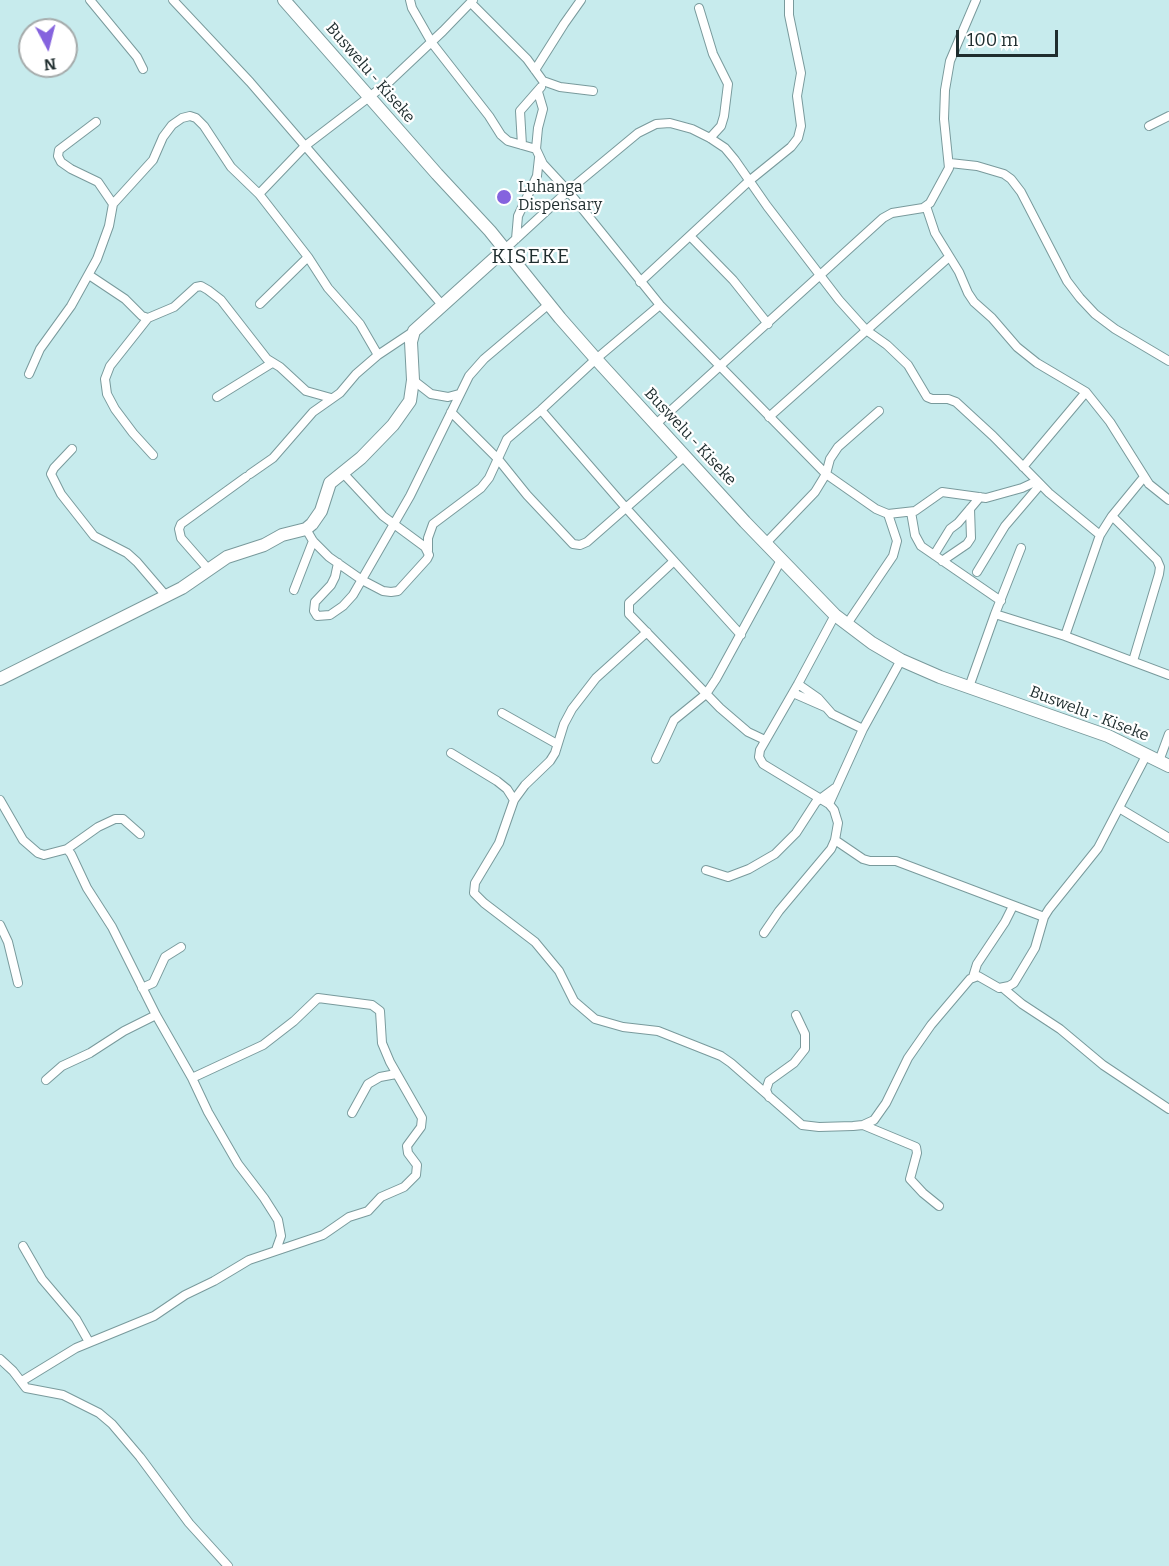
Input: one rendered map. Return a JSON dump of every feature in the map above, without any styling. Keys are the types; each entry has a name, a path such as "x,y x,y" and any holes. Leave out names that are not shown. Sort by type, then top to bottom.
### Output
{"main road":[{"name":"Buswelu - Kiseke","path":"284,0 505,249 596,359 781,560 835,615 901,660 969,687 1108,736 1164,763"},
{"path":"0,679 166,597 227,557 264,545 282,535 306,529 312,524 321,511 330,483 361,458 401,416 410,401 413,380 411,342 414,331 505,249"}],"street":[{"path":"90,0 137,57 143,69"},
{"path":"173,0 250,82 444,306"},
{"path":"410,0 412,8 432,43 489,116 501,135 508,141 537,153 660,305 826,474 888,514 921,509 942,492 980,497 1005,494 1038,483"},
{"path":"536,70 581,0"},
{"path":"640,282 749,181 791,147 800,133 797,96 801,73 790,22 789,0"},
{"path":"656,424 884,218 892,213 918,210 930,203 948,172 950,163 944,119 950,61 976,0"},
{"path":"259,194 305,146 370,99 432,43 472,2 527,59 543,81 560,87 593,91"},
{"path":"699,8 713,54 728,84 721,126 710,138"},
{"path":"522,145 520,111 526,102 538,92 543,81"},
{"path":"516,239 518,216 537,176 538,128 543,109 538,92"},
{"path":"30,374 40,349 67,312 97,259 109,226 112,204 153,160 163,137 172,125 190,116 196,118 204,126 231,167 259,194 308,257 328,288 360,324 378,355"},
{"path":"1149,126 1169,116"},
{"path":"96,122 59,150 58,156 61,162 71,169 98,182 112,204"},
{"path":"505,249 568,191 638,133 656,124 670,123 692,129 725,148 839,300 866,330 908,364 927,397 956,402 993,436 1038,483 1100,535"},
{"path":"950,163 977,166 1004,174 1011,179 1067,281 1080,298 1095,314 1115,329 1169,361"},
{"path":"926,206 935,233 974,302 992,318 1017,347 1037,363 1086,392 1110,422 1144,477 1154,490 1169,500"},
{"path":"690,236 733,280 768,324"},
{"path":"260,304 308,257"},
{"path":"769,417 949,257"},
{"path":"89,274 125,299 142,316 148,318"},
{"path":"153,455 118,415 107,394 105,379 110,366 148,318 174,307 191,290 201,286 221,300 259,351 272,363 280,367 306,391 331,398"},
{"path":"338,563 331,585 315,602 314,611 318,616 330,615 354,595 394,524 459,394 475,368 549,304"},
{"path":"306,529 313,541 362,580 384,591 398,591 427,559 428,538 433,524 481,488 489,477 507,439 660,305"},
{"path":"209,570 181,538 179,529 181,524 273,458 313,412 340,393 356,374 378,355 414,331"},
{"path":"217,397 272,363"},
{"path":"413,380 431,394 448,397 459,394"},
{"path":"1023,467 1086,392"},
{"path":"541,410 626,508 741,634"},
{"path":"766,543 815,492 826,474 833,453 879,411"},
{"path":"451,412 498,459 527,495 573,544 580,545 587,542 685,456"},
{"path":"72,449 51,474 61,494 94,536 127,553 166,597"},
{"path":"342,473 371,504 428,551"},
{"path":"1065,636 1100,535 1112,516 1144,477"},
{"path":"977,572 1005,526 1038,483"},
{"path":"934,555 950,529 980,497"},
{"path":"942,561 967,544 971,538 970,509"},
{"path":"911,512 917,541 1000,601"},
{"path":"847,624 893,556 897,541 888,514"},
{"path":"1112,516 1157,560 1160,567 1133,661"},
{"path":"294,590 313,541"},
{"path":"969,687 1021,548"},
{"path":"656,759 674,720 706,694 781,560"},
{"path":"674,561 629,603 629,614 706,694 748,732 765,741"},
{"path":"995,614 1065,636 1169,675"},
{"path":"764,933 779,911 831,849 835,840 838,823 834,810 829,804 763,764 759,757 765,741 835,615"},
{"path":"647,632 596,678 583,693 564,724 550,761 525,785 514,800 499,843 473,890 476,896 535,942 559,971 574,1000 595,1019 615,1026 658,1031 707,1050 731,1063 802,1125 819,1127 863,1125 874,1120 908,1058 931,1025 973,977 976,964 1013,906"},
{"path":"829,804 863,729 901,660"},
{"path":"798,684 818,698 837,717 863,729"},
{"path":"793,693 825,707"},
{"path":"501,713 557,744"},
{"path":"1164,763 1169,734"},
{"path":"451,753 497,781 507,789 514,800"},
{"path":"1003,988 1014,983 1027,961 1037,941 1044,917 1055,900 1098,848 1147,754"},
{"path":"706,870 728,877 749,869 775,854 796,833 820,798 835,788"},
{"path":"0,800 23,840 38,853 44,855 67,849 98,827 115,819 123,819 140,834"},
{"path":"1119,808 1169,838"},
{"path":"0,816 10,816"},
{"path":"835,840 863,859 896,861 1044,917"},
{"path":"67,849 87,888 112,927 208,1112 238,1164 278,1220 281,1236 276,1250"},
{"path":"0,925 8,942 18,983"},
{"path":"142,988 155,981 165,957 181,947"},
{"path":"973,977 979,977 993,986 1003,988 1022,1005 1060,1029 1103,1065 1169,1109"},
{"path":"22,1381 89,1342 154,1316 184,1295 214,1281 238,1265 276,1250 317,1238 349,1217 368,1211 381,1197 404,1187 416,1175 417,1165 408,1153 408,1146 421,1127 422,1119 396,1074 382,1043 378,1008 360,1002 316,999 294,1021 263,1045 192,1078"},
{"path":"46,1080 62,1066 90,1053 124,1031 156,1015"},
{"path":"769,1098 766,1090 770,1081 794,1063 805,1049 805,1034 796,1015"},
{"path":"352,1113 368,1084 380,1077 396,1074"},
{"path":"863,1125 916,1147 917,1153 910,1179 939,1206"},
{"path":"23,1246 42,1279 76,1319 89,1342"},
{"path":"0,1359 29,1389 63,1395 99,1413 112,1424 140,1456 189,1523 228,1566"}],"place":[{"name":"Luhanga Dispensary","path":"504,197"}],"district":[{"name":"KISEKE","path":"531,257"}]}
